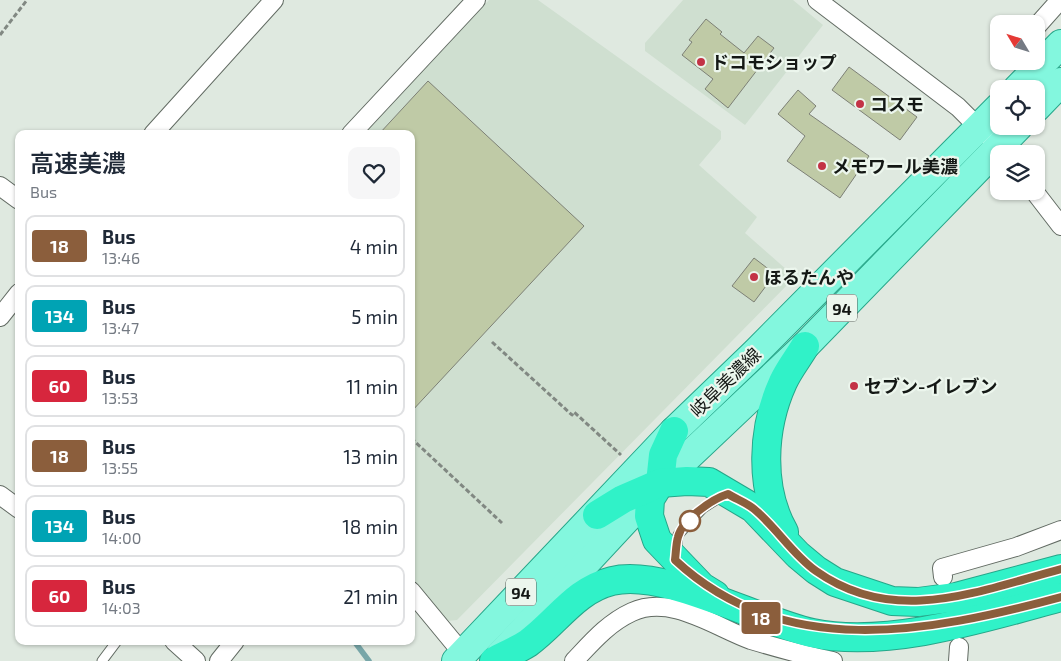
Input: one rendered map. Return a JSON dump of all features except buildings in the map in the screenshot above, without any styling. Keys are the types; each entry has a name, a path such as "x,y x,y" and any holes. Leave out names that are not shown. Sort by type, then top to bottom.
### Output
{"highway":[{"path":"798,555 781,526 772,500 766,471 772,410 784,381 806,346"},
{"path":"674,431 663,455 660,483 650,499 649,516 658,540 675,560 702,587 728,605"},
{"path":"597,515 623,499 660,483 709,482 753,508 798,555 816,570 835,582 892,601 918,602 956,597 1061,569"},
{"path":"494,661 528,642 586,591 612,581 635,578 667,584 777,624 813,633 852,636 930,629 972,621 1061,597"}],"main road":[{"path":"1026,80 1061,44"},
{"path":"1045,99 1061,82"},
{"name":"岐阜美濃線","path":"459,657 597,515 674,431 756,352 990,116"},
{"name":"岐阜美濃線","path":"494,661 660,483 806,346 990,162"}],"street":[{"path":"158,130 274,0"},
{"path":"355,130 476,0"},
{"path":"817,0 958,107 995,145"},
{"path":"1045,17 1060,0"},
{"path":"0,186 15,197"},
{"path":"1041,200 1061,226"},
{"path":"0,317 15,298"},
{"path":"0,495 15,506"},
{"path":"943,577 942,568 1016,547 1061,530"},
{"path":"415,596 459,657"},
{"path":"574,661 610,624 634,611 663,607 690,612 750,639 808,656 833,661"},
{"path":"178,645 196,661"},
{"path":"220,661 232,645"}],"lane":[{"path":"675,560 678,535 703,508 716,498 728,494"},
{"path":"102,661 114,645"}],"path":[{"path":"0,35 27,0"},
{"path":"492,342 572,415 574,412 626,459"},
{"path":"415,442 502,522"}],"shaded area":[{"path":"489,0 538,0 721,131 721,139 699,165 757,217 745,233 795,277 457,620 447,621 415,582 415,130 367,130"},
{"path":"683,0 793,0 823,25 745,125 645,51 645,43"}],"waterway":[{"path":"357,645 369,661"}],"bus line":[{"name":"18","path":"1061,569 956,597 918,602 892,601 860,593 835,582 816,570 798,555 753,508 728,494 716,498 703,508 678,535 675,560 702,587 728,605 777,624 813,633 852,636 930,629 972,621 1061,597"}],"place":[{"name":"ドコモショップ","path":"701,62"},
{"name":"コスモ","path":"860,104"},
{"name":"メモワール美濃","path":"822,166"},
{"name":"ほるたんや","path":"754,277"},
{"name":"セブン-イレブン","path":"854,386"}]}
